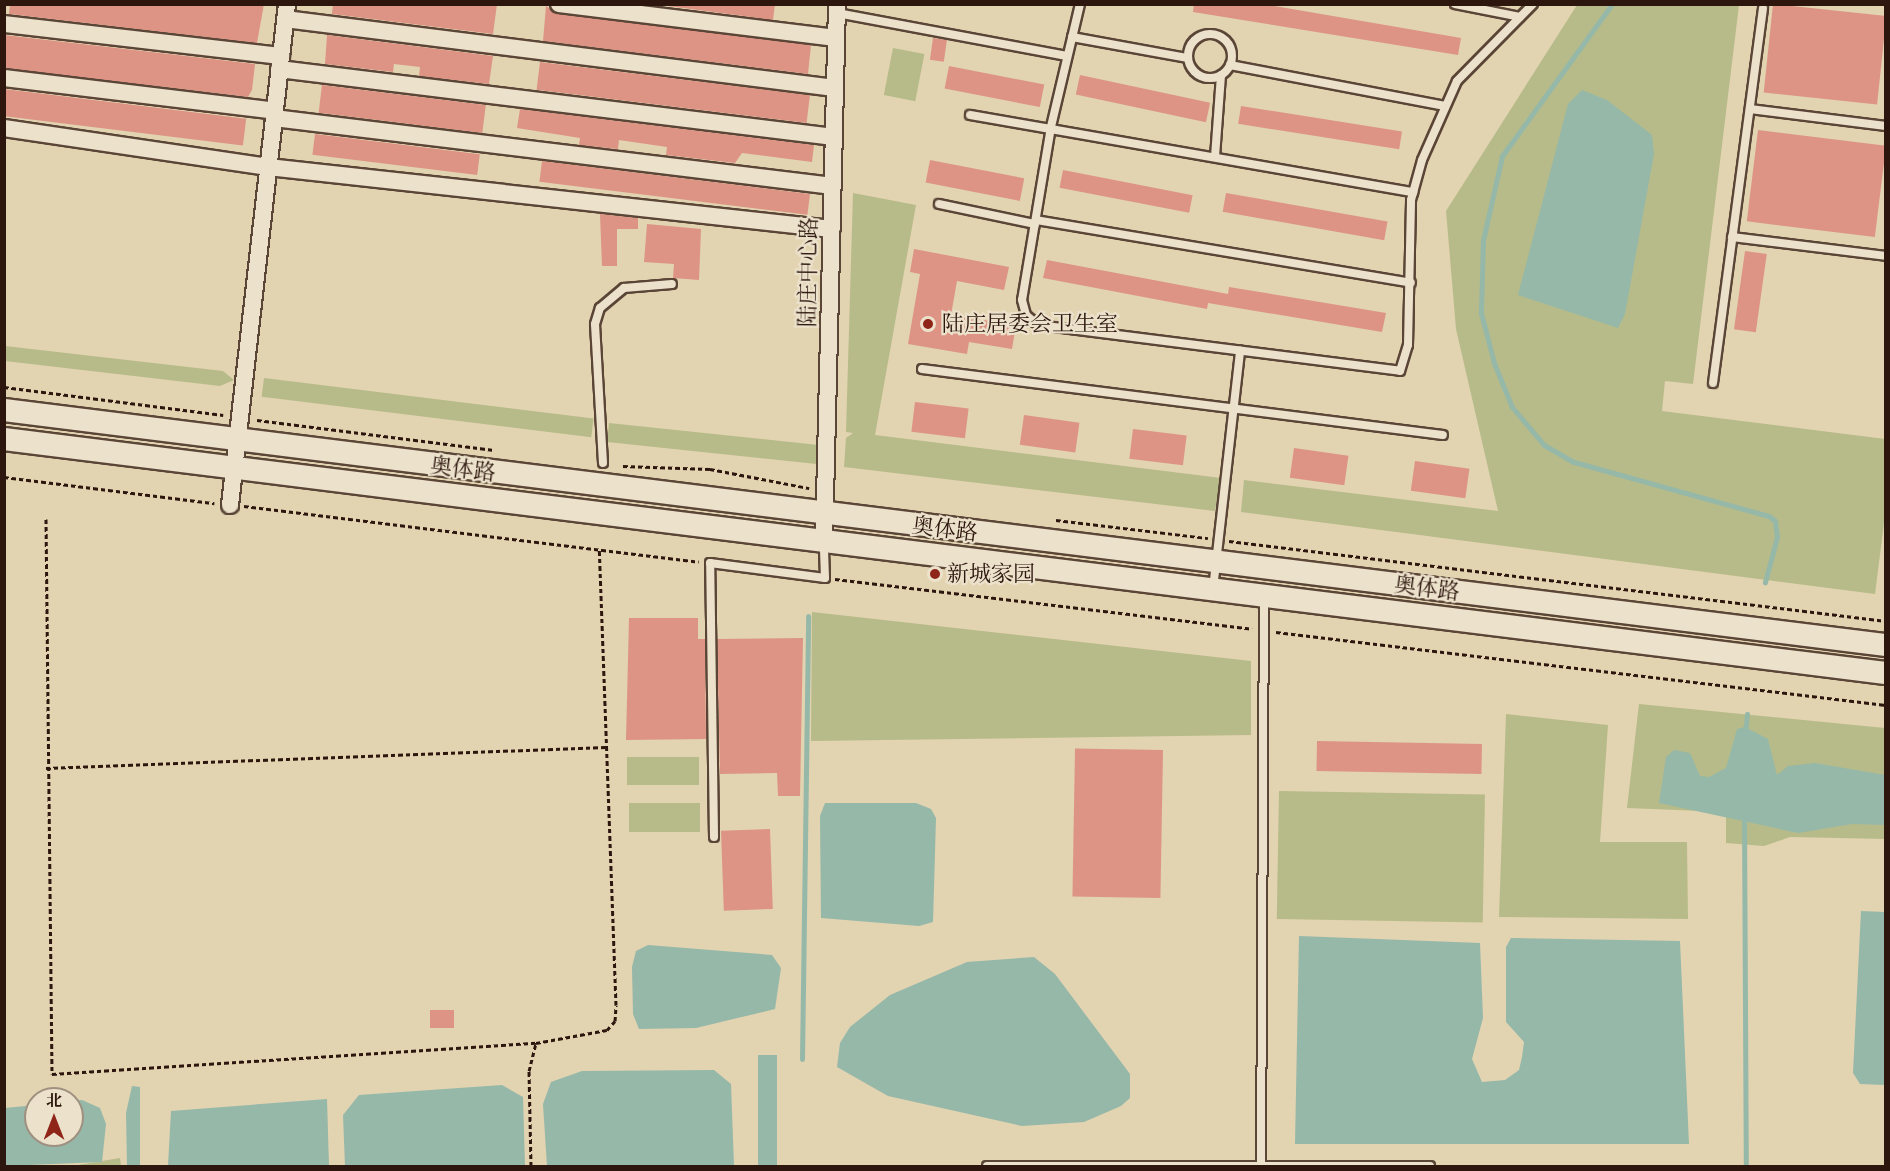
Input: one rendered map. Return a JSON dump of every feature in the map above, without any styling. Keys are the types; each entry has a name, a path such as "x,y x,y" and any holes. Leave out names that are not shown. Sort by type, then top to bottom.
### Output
{"main road":[{"name":"奥体路","path":"4,410 1886,645"},
{"name":"奥体路","path":"4,439 1886,673"}],"street":[{"path":"559,4 836,38"},
{"name":"陆庄中心路","path":"824,540 837,9"},
{"path":"230,505 286,12 835,88"},
{"path":"4,24 834,137"},
{"path":"4,78 274,115 833,186"},
{"path":"4,128 268,167 832,229"}],"lane":[{"path":"1080,4 1051,128 1022,300 1026,315 1038,326 1400,371 1406,362 1413,192 1445,106 1457,81 1533,4"},
{"path":"1455,4 1520,16"},
{"path":"1713,384 1763,8"},
{"path":"837,9 1067,56"},
{"path":"1188,58 1196,39 1217,35 1232,50 1230,65 1221,75 1215,157"},
{"path":"1072,37 1188,58 1200,75 1221,75"},
{"path":"1230,65 1445,106"},
{"path":"1750,109 1886,126"},
{"path":"970,115 1413,192"},
{"path":"939,204 1035,222 1411,283"},
{"path":"1732,237 1886,256"},
{"path":"603,464 596,324 600,308 624,288 672,284"},
{"path":"1213,589 1240,351"},
{"path":"922,369 1443,435"},
{"path":"714,837 710,563 825,578 824,540"},
{"path":"1261,1166 1264,596"},
{"path":"987,1167 1430,1167"}],"path":[{"path":"4,387 497,450"},
{"path":"603,464 710,469 825,491"},
{"path":"4,477 710,563"},
{"path":"1043,518 1886,621"},
{"path":"46,519 46,768 52,1074 536,1043 593,1036 615,1021 599,550"},
{"path":"825,578 1886,705"},
{"path":"46,768 606,747"},
{"path":"531,1167 529,1071 536,1043"}],"green space":[{"path":"1577,5 1739,5 1693,384 1665,381 1662,411 1885,439 1885,515 1875,594 1241,512 1244,480 1498,511 1456,329 1446,211"},
{"path":"893,48 924,54 915,101 884,95"},
{"path":"853,193 916,205 875,435 1221,478 1215,511 844,467 846,438 853,433 846,432"},
{"path":"5,346 223,371 234,380 220,386 5,361"},
{"path":"264,378 594,418 591,437 262,397"},
{"path":"609,423 821,445 819,464 607,442"},
{"path":"812,612 1251,661 1251,735 811,741"},
{"path":"1639,704 1885,728 1885,839 1790,837 1764,846 1726,843 1726,812 1627,808"},
{"path":"1506,714 1608,725 1600,842 1687,842 1688,919 1499,917"},
{"path":"627,757 699,757 699,785 627,785"},
{"path":"1279,791 1485,795 1483,923 1277,919"},
{"path":"629,803 700,803 700,832 629,832"},
{"path":"120,1158 121,1166 72,1166"}],"shaded area":[{"path":"1582,90 1607,100 1652,135 1654,154 1625,314 1618,328 1518,295 1568,104"},
{"path":"1745,727 1768,739 1777,775 1788,766 1815,763 1885,775 1885,825 1852,824 1798,833 1659,803 1666,757 1674,750 1690,753 1700,776 1709,777 1726,768 1737,729"},
{"path":"825,803 916,803 931,809 936,818 933,922 919,926 821,918 820,816"},
{"path":"1861,911 1885,912 1885,1085 1860,1084 1853,1073"},
{"path":"1299,936 1480,943 1483,1018 1472,1059 1482,1082 1505,1080 1519,1070 1522,1057 1524,1042 1506,1022 1506,947 1511,938 1680,941 1689,1144 1295,1144"},
{"path":"648,945 772,955 781,968 775,1009 696,1028 639,1029 633,1014 632,967 636,951"},
{"path":"1034,957 1055,974 1130,1074 1130,1098 1121,1106 1084,1122 1022,1126 888,1096 837,1067 840,1043 850,1027 890,995 967,962"},
{"path":"758,1055 777,1055 777,1166 758,1166"},
{"path":"714,1070 731,1084 734,1166 547,1166 543,1104 551,1082 582,1071"},
{"path":"502,1085 523,1097 525,1166 345,1166 343,1115 359,1095"},
{"path":"132,1086 140,1087 140,1166 127,1166 126,1113"},
{"path":"327,1099 329,1166 168,1166 171,1111"},
{"path":"84,1101 100,1108 106,1124 102,1162 5,1166 5,1108 24,1106 24,1147 84,1147"}],"building":[{"path":"10,4 264,4 257,43 9,14"},
{"path":"333,4 497,4 493,34 332,14"},
{"path":"653,4 775,4 773,20"},
{"path":"1194,4 1263,4 1461,38 1458,55 1193,12"},
{"path":"1773,4 1886,16 1877,104 1764,93"},
{"path":"546,6 558,14 811,45 808,74 543,41"},
{"path":"4,35 255,64 252,90 248,97 4,68"},
{"path":"327,35 493,56 489,84 419,76 420,67 394,64 393,72 325,64"},
{"path":"933,38 947,40 944,62 930,60"},
{"path":"540,62 810,95 807,123 537,90"},
{"path":"949,66 1044,85 1040,107 945,89"},
{"path":"1080,75 1210,103 1206,122 1076,95"},
{"path":"322,85 486,105 482,133 319,113"},
{"path":"4,89 246,119 243,146 4,116"},
{"path":"1241,106 1402,131 1399,149 1238,124"},
{"path":"520,109 814,145 812,162 742,153 735,163 666,155 667,147 619,140 618,149 579,145 580,138 517,128"},
{"path":"1758,130 1886,146 1875,237 1747,221"},
{"path":"315,134 480,154 477,175 312,155"},
{"path":"930,160 1024,178 1020,201 926,183"},
{"path":"542,161 810,194 807,215 539,182"},
{"path":"1063,170 1193,195 1189,213 1060,188"},
{"path":"1226,193 1388,221 1384,240 1223,212"},
{"path":"600,214 638,218 638,229 617,229 617,266 602,266"},
{"path":"647,224 701,229 699,280 673,278 674,264 644,262"},
{"path":"914,249 1009,267 1004,290 957,281 951,315 1016,325 1012,349 969,342 967,354 908,344 920,274 910,272"},
{"path":"1745,251 1767,254 1756,332 1734,329"},
{"path":"1047,260 1228,294 1229,287 1386,313 1382,332 1208,303 1207,309 1043,278"},
{"path":"915,402 969,409 965,438 911,432"},
{"path":"1024,415 1079,423 1075,453 1020,445"},
{"path":"1133,429 1187,436 1183,465 1129,459"},
{"path":"1294,448 1348,456 1344,485 1290,478"},
{"path":"1415,461 1469,469 1465,498 1411,491"},
{"path":"629,618 698,618 698,639 705,639 706,739 626,740"},
{"path":"803,638 800,796 778,796 777,773 720,774 717,639"},
{"path":"1317,741 1482,744 1481,774 1316,771"},
{"path":"1075,748 1163,750 1160,898 1072,896"},
{"path":"770,829 773,909 724,911 721,831"},
{"path":"430,1010 454,1010 454,1028 430,1028"}],"waterway":[{"path":"1612,4 1502,156 1483,240 1481,313 1494,363 1512,407 1544,445 1574,462 1769,516 1775,521 1777,537 1765,582"},
{"path":"802,1059 808,616"},
{"path":"1745,733 1747,714"},
{"path":"1744,818 1746,1166"}],"place":[{"name":"陆庄居委会卫生室","path":"928,324"},
{"name":"新城家园","path":"935,574"}]}
